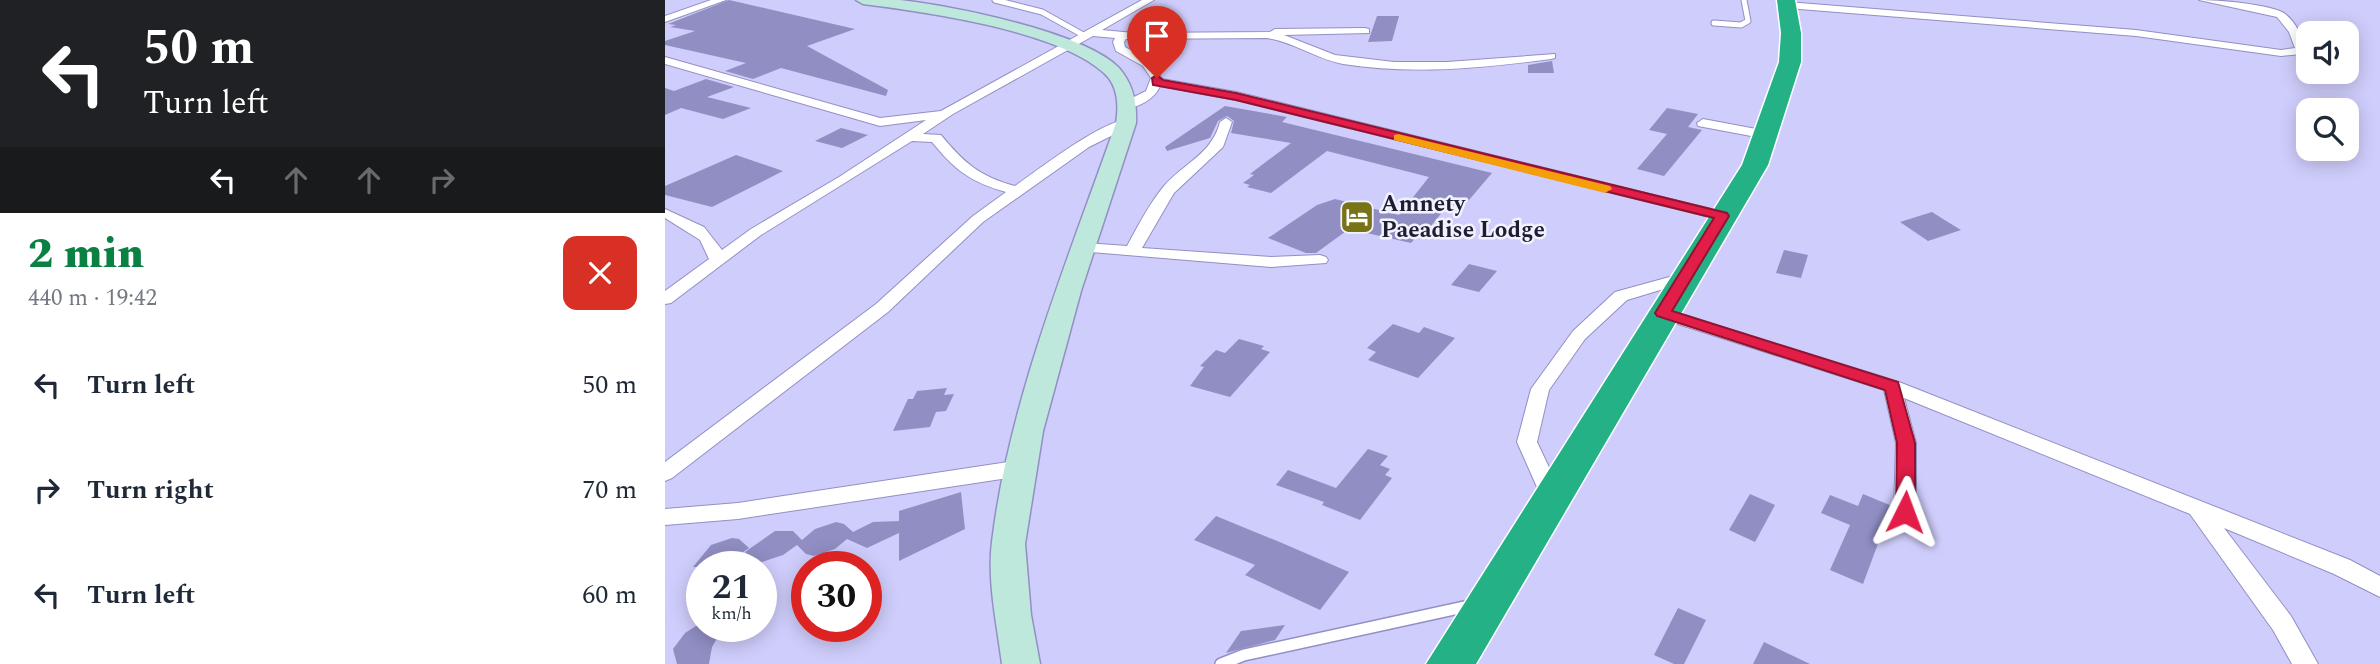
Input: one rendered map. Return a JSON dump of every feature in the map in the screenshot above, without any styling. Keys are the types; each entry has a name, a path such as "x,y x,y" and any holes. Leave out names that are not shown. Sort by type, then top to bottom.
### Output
{"highway":[{"path":"1450,664 1755,165 1790,62 1787,3"}],"main road":[{"path":"863,0 941,11 1081,38 1112,71 1125,93 1127,114 1028,431 1021,468 1009,544 1013,615 1021,664"}],"street":[{"path":"665,19 721,0"},
{"path":"665,299 756,232 949,111 1149,0"},
{"path":"1787,3 2042,26 2118,25 2281,53 2298,52 2301,49 2294,32 2280,15 2204,0"},
{"path":"2042,26 2045,22 2043,14"},
{"path":"1254,35 1301,30 1365,31"},
{"path":"1081,38 1254,35 1281,37 1320,55 1365,63 1487,64 1551,56"},
{"path":"665,473 882,307 952,240 1127,114 1147,96 1157,82 1154,70 1118,46 1123,36"},
{"path":"665,60 880,122 914,120 978,96"},
{"path":"1157,82 1236,96 1722,216"},
{"path":"1133,251 1147,222 1171,187 1215,152 1222,142 1226,122"},
{"path":"1703,123 1767,135"},
{"path":"912,136 936,138 960,167 986,181 1017,191"},
{"path":"665,213 686,221 704,235 716,248 717,261"},
{"path":"1084,248 1271,262 1321,260"},
{"path":"1552,497 1527,442 1540,390 1579,335 1621,296 1684,278"},
{"path":"1663,313 1892,386 2342,567 2380,587"},
{"path":"1892,386 1906,443 1905,512"},
{"path":"665,517 738,511 1021,468"},
{"path":"2199,511 2282,623 2305,664"}],"lane":[{"path":"995,0 1031,8 1073,26 1081,38"},
{"path":"1714,23 1745,24 1749,19 1744,0"},
{"path":"1221,664 1244,654 1488,601"}],"building":[{"path":"729,0 855,29 807,46 888,90 886,96 781,68 753,79 725,71 746,63 665,45 665,41 695,31 670,27 676,25 668,24"},
{"path":"1377,16 1399,16 1392,41 1368,42"},
{"path":"1552,61 1554,73 1528,73 1528,65"},
{"path":"706,79 734,87 707,97 751,108 723,119 681,108 665,115 665,88 674,91"},
{"path":"1225,106 1287,117 1282,122 1492,173 1463,207 1449,204 1425,233 1419,234 1411,243 1349,229 1316,253 1306,253 1268,238 1317,205 1335,199 1399,215 1429,177 1327,151 1271,193 1247,187 1250,185 1243,183 1254,175 1250,174 1291,143 1231,133 1234,121 1227,116 1218,121 1210,138 1167,151 1165,147"},
{"path":"1667,108 1698,114 1688,127 1702,130 1664,176 1637,169 1667,134 1649,130"},
{"path":"841,128 868,135 842,148 815,141"},
{"path":"736,155 783,171 712,207 665,195 665,186"},
{"path":"1932,212 1961,230 1928,241 1900,222"},
{"path":"1784,250 1808,255 1801,278 1776,273"},
{"path":"1469,264 1497,271 1479,292 1451,285"},
{"path":"1393,324 1419,333 1424,327 1455,338 1418,378 1368,360 1376,352 1367,348"},
{"path":"1239,339 1264,346 1261,349 1270,352 1230,397 1190,386 1204,367 1200,366 1216,350 1225,353"},
{"path":"947,388 944,395 954,394 946,411 936,412 930,427 893,431 908,399 913,399 917,391"},
{"path":"1368,449 1388,456 1380,465 1390,469 1385,475 1392,478 1360,520 1322,505 1324,502 1276,485 1288,470 1336,488"},
{"path":"961,492 965,529 899,561 899,533 867,548 847,539 829,551 803,551 797,545 777,557 777,551 746,551 775,531 793,531 802,540 815,529 836,522 844,524 853,532 873,522 899,521 899,511"},
{"path":"1750,494 1775,505 1755,542 1729,530"},
{"path":"1863,494 1892,506 1863,584 1830,570 1850,525 1821,513 1830,495 1858,506"},
{"path":"1216,516 1349,572 1320,610 1245,575 1255,565 1194,540"},
{"path":"732,538 739,539 749,548 745,551 706,551 711,545"},
{"path":"1678,608 1706,620 1684,664 1674,664 1654,655"},
{"path":"1285,625 1275,640 1226,653 1241,631"},
{"path":"685,633 686,642 715,642 709,664 677,664 673,649"},
{"path":"1764,642 1810,664 1753,664"}],"slow traffic":[{"path":"1398,138 1605,189"}],"place":[{"name":"Amnety Paeadise Lodge","path":"1357,217"}],"route":[{"path":"1157,78 1157,82 1236,96 1498,164 1722,216 1663,313 1892,386 1906,443 1905,512"}]}
